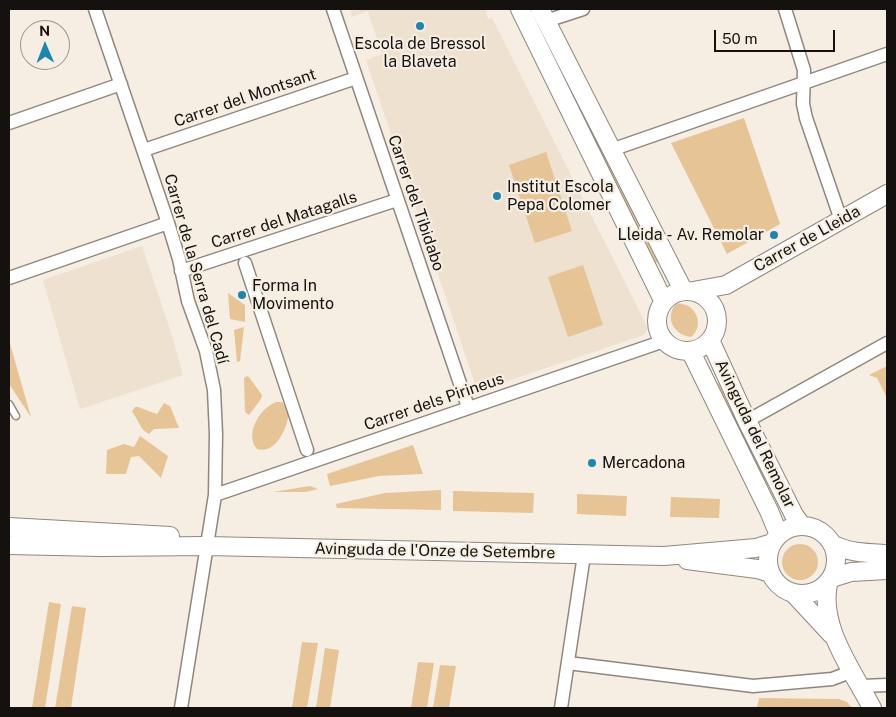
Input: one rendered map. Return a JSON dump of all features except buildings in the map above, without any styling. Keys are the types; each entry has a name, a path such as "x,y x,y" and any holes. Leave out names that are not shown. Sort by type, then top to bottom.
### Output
{"street":[{"name":"Carrer de la Serra del Cadí","path":"96,9 168,223 182,271 188,301 206,351 214,390 216,434 215,495 181,708"},
{"name":"Carrer del Tibidabo","path":"333,9 468,407"},
{"path":"520,9 663,300"},
{"path":"583,9 543,15 674,273 688,291"},
{"path":"785,9 804,70 803,104 806,118 841,220"},
{"path":"611,150 887,54"},
{"name":"Carrer del Montsant","path":"144,150 356,78"},
{"path":"9,123 121,84"},
{"name":"Carrer de Lleida","path":"688,291 726,285 887,194"},
{"name":"Carrer del Matagalls","path":"182,271 397,200"},
{"path":"9,278 168,223"},
{"path":"245,263 307,450"},
{"path":"674,273 695,282 705,283 730,281 743,275"},
{"name":"Carrer de Lleida","path":"713,304 726,285"},
{"path":"688,291 702,294 710,300 716,313 717,323 715,332 710,340 701,348 691,352 672,348 659,334 656,323 657,312 663,300 673,293 688,291"},
{"name":"Avinguda del Remolar","path":"710,340 747,421 794,515 802,526"},
{"name":"Carrer dels Pirineus","path":"215,495 664,341"},
{"path":"747,421 887,343"},
{"name":"Avinguda del Remolar","path":"691,352 767,508 776,539"},
{"name":"Avinguda de l'Onze de Setembre","path":"9,526 157,534 176,537 206,546"},
{"path":"836,639 794,594 778,585 770,573 768,560 776,539 794,527 802,526 818,530 825,534 832,544 836,558 836,568 825,598 827,613 836,639 872,708"},
{"name":"Avinguda de l'Onze de Setembre","path":"9,545 101,547 206,546 664,556 756,548 776,539"},
{"path":"832,544 856,552 887,554"},
{"path":"561,708 584,555"},
{"name":"Avinguda de l'Onze de Setembre","path":"664,556 757,569 770,573"},
{"path":"794,594 812,593 830,581 851,572 887,570"},
{"path":"568,663 753,686 857,678 887,685"}],"lane":[{"path":"9,404 16,416"}],"shaded area":[{"name":"Institut Escola Pepa Colomer","path":"350,9 485,9 488,19 492,18 648,328 644,335 484,389 475,384 366,60 382,54 368,11 352,17"},
{"path":"525,9 531,9 593,133 588,135"},
{"path":"744,118 780,224 727,254 671,143"},
{"path":"599,145 658,262 653,264 594,147"},
{"path":"546,152 572,231 535,243 509,165"},
{"path":"142,246 171,332 183,375 80,409 43,280"},
{"path":"583,265 603,325 568,337 548,277"},
{"path":"228,293 245,305 245,322 230,319"},
{"path":"676,304 688,306 696,315 698,326 691,337 680,333 673,325 671,315"},
{"path":"244,327 240,361 237,362 234,330"},
{"path":"9,340 31,417 9,384"},
{"path":"887,366 887,398 877,378 869,375"},
{"path":"247,376 262,395 249,415 245,412 244,378"},
{"path":"719,383 770,485 766,486 715,385"},
{"path":"276,402 282,402 289,411 286,425 275,444 264,450 257,449 253,443 253,429 264,410"},
{"path":"164,403 170,406 179,428 154,429 149,434 143,430 132,411 135,407 138,407 157,414"},
{"path":"140,436 168,456 161,478 139,456 131,457 126,474 106,474 107,450 124,444 134,447"},
{"path":"413,445 423,474 379,476 330,486 327,474"},
{"path":"310,486 318,489 306,492 273,492"},
{"path":"441,490 441,510 337,508 336,504 385,493"},
{"path":"453,491 534,493 533,513 453,511"},
{"path":"577,494 627,496 626,516 577,514"},
{"path":"671,497 720,499 719,518 670,517"},
{"path":"800,544 813,549 818,562 813,575 800,580 787,575 782,562 787,549"},
{"path":"49,602 61,604 45,708 32,708"},
{"path":"72,606 86,608 71,708 55,708"},
{"path":"302,642 318,643 307,708 292,708"},
{"path":"325,648 339,650 330,708 316,708"},
{"path":"418,662 434,663 427,708 411,708"},
{"path":"440,665 456,666 449,708 433,708"},
{"path":"759,698 839,699 847,702 852,708 757,708"}],"place":[{"name":"Escola de Bressol la Blaveta","path":"420,26"},
{"name":"Institut Escola Pepa Colomer","path":"497,196"},
{"name":"Lleida - Av. Remolar","path":"774,235"},
{"name":"Forma In Movimento","path":"242,295"},
{"name":"Mercadona","path":"592,463"}]}
